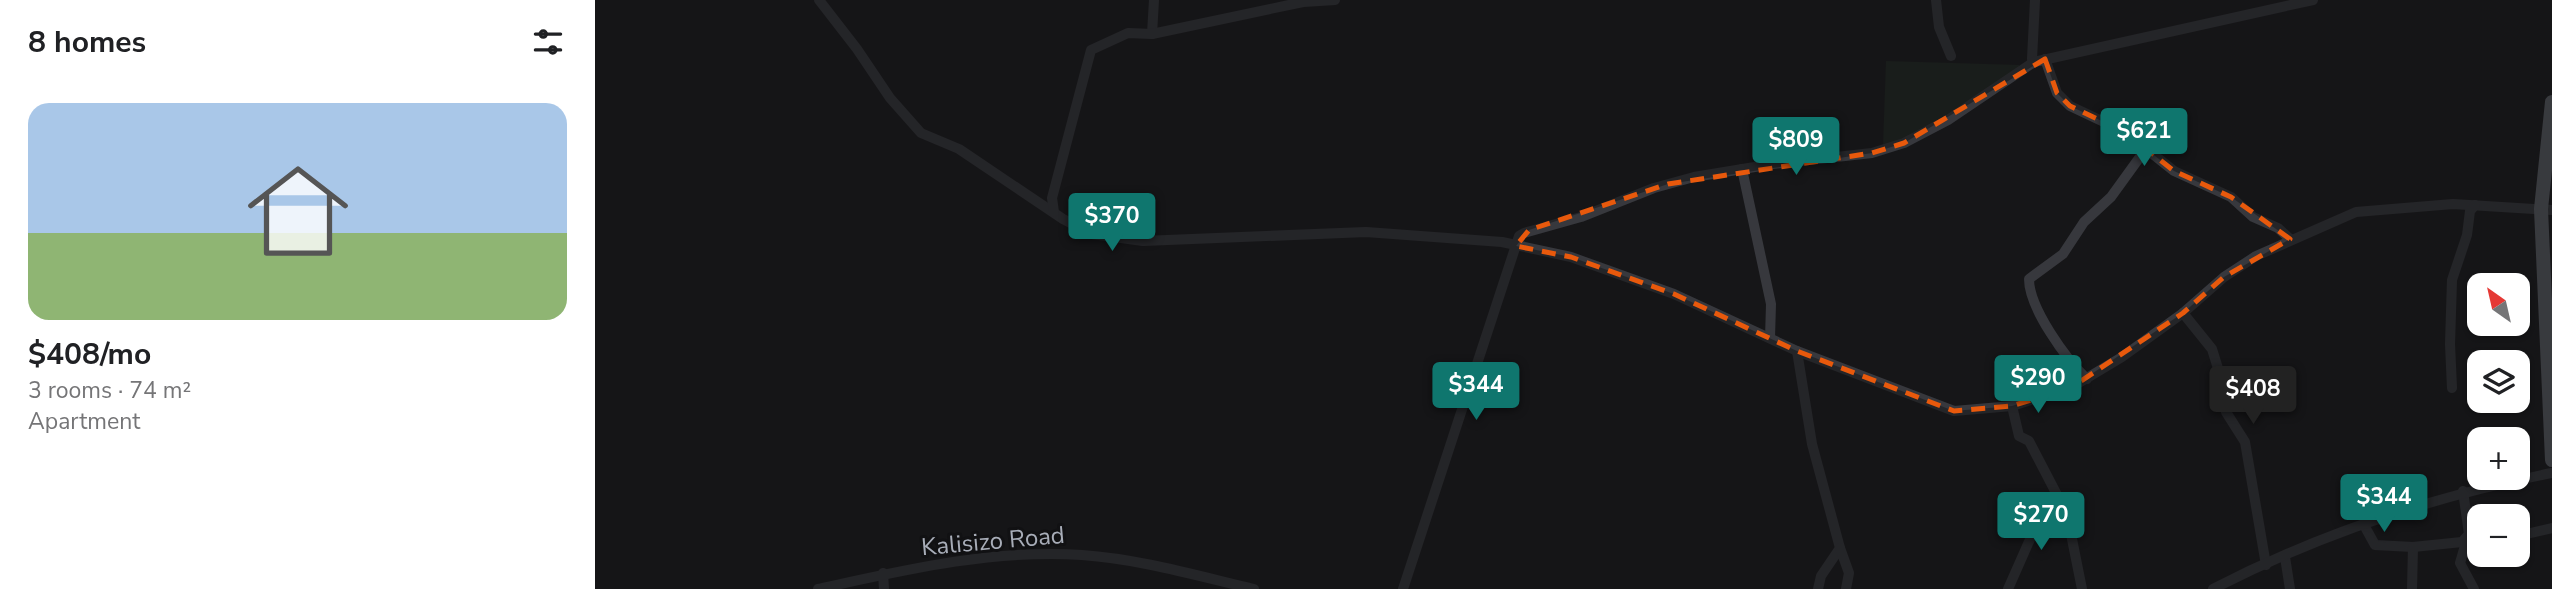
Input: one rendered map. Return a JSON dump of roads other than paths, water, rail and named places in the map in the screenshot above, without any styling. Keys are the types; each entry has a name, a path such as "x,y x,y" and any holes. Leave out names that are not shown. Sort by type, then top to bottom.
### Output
{"highway":[{"path":"2552,102 2546,210 2552,460"}],"street":[{"path":"819,0 890,98 921,134 971,155 1053,212 1092,234 1143,241 1366,232 1516,246 1571,257 1674,294 1797,351 1954,411 2012,407 2087,379 2183,313 2224,277 2290,239 2301,239 2367,209 2475,205 2546,210"},
{"path":"1152,34 1154,0"},
{"path":"1053,212 1052,198 1091,50 1128,33 1152,34 1303,2 1335,0"},
{"path":"1936,0 1939,27 1951,56"},
{"path":"2032,59 2035,0"},
{"path":"1403,589 1516,246 1524,233 1580,217 1654,188 1742,169 1872,153 1905,143 1948,120 2026,67 2045,59 2313,0"},
{"path":"2045,59 2063,100 2125,132 2174,171 2231,197 2253,217 2278,228 2290,239"},
{"path":"2087,379 2070,364 2039,313 2029,279 2063,254 2084,222 2111,197 2145,150"},
{"path":"1742,169 1771,304 1770,338"},
{"path":"2452,388 2449,344 2452,280 2467,236 2470,211 2475,205"},
{"path":"2183,313 2212,349 2229,404 2226,412 2245,442 2266,565"},
{"path":"1797,351 1812,444 1849,573 1846,589"},
{"path":"2012,407 2019,436 2029,440 2060,505 2067,514 2082,589"},
{"path":"2213,589 2364,525 2463,491 2552,473"},
{"path":"2463,491 2467,539 2460,563 2474,589"},
{"path":"2008,589 2035,528 2060,505"},
{"path":"2364,525 2375,545 2413,547 2456,544 2467,539"},
{"path":"2530,533 2552,528"},
{"path":"2411,589 2413,547"},
{"path":"1818,589 1821,576 1840,548"},
{"name":"Kalisizo Road","path":"821,589 883,573 1000,556 1066,555 1136,563 1254,589"},
{"path":"2285,557 2290,589"},
{"path":"883,573 884,589"}]}
